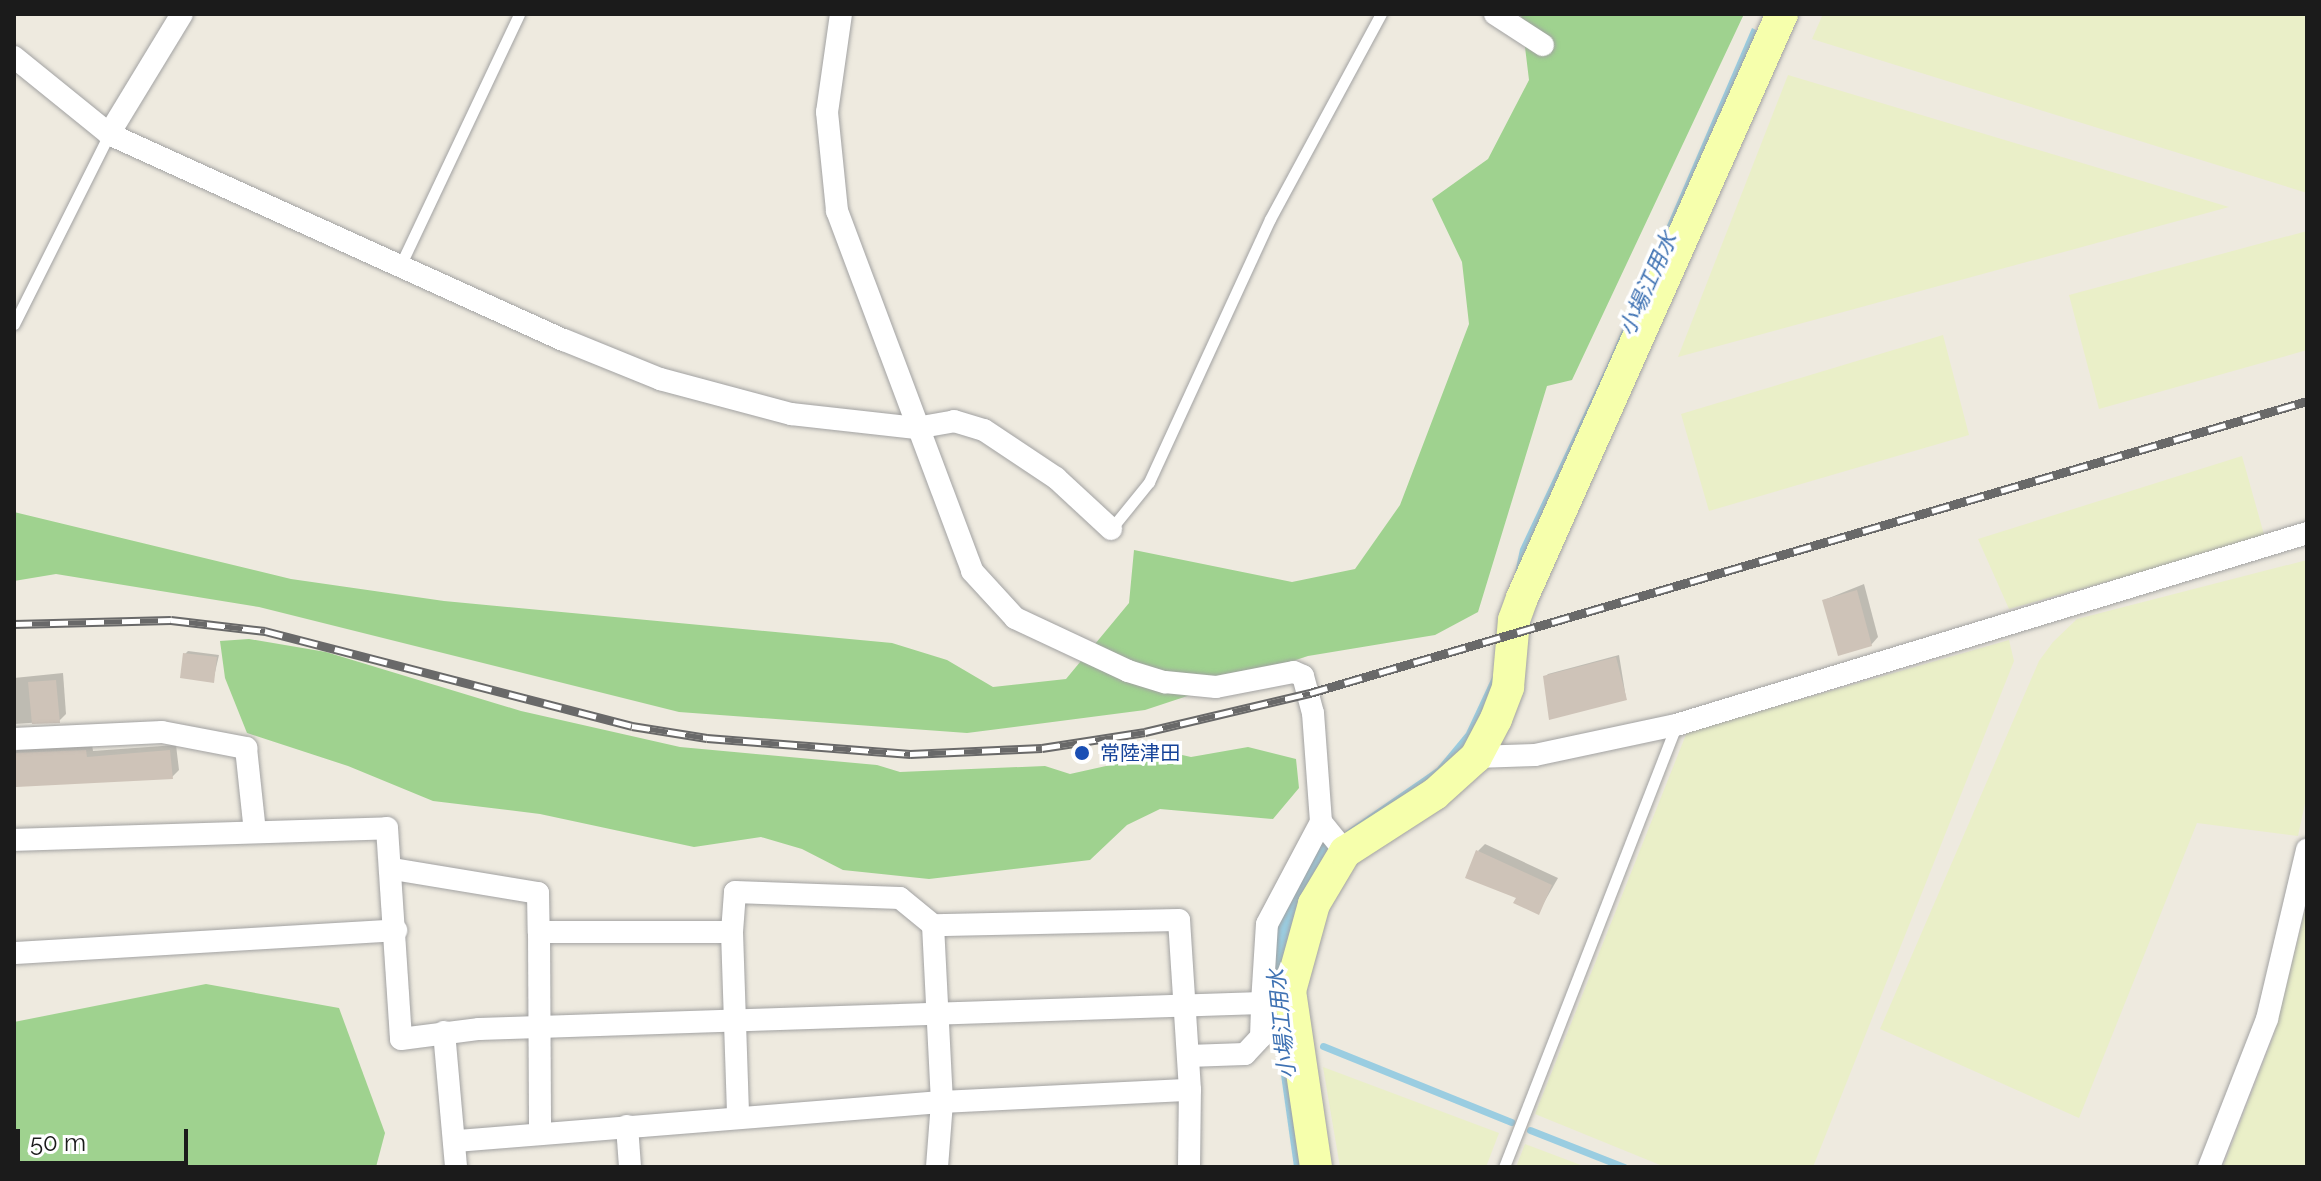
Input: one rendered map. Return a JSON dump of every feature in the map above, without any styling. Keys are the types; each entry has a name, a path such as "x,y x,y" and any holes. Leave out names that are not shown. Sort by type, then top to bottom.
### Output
{"street":[{"path":"109,134 182,14"},
{"path":"841,14 827,112 830,178 844,236 972,571 1015,618 1128,671 1165,682 1216,687 1294,672 1303,676 1313,713 1321,822 1267,924 1261,1037 1245,1054 1188,1056"},
{"path":"1495,14 1543,45"},
{"path":"1316,1167 1290,991 1314,904 1345,852 1435,794 1476,757 1508,687 1514,620 1522,598 1782,14"},
{"path":"14,57 109,134 660,379 791,414 916,428 954,421 984,430 1056,478 1111,529"},
{"path":"1476,757 1535,755 1676,725 2307,533"},
{"path":"14,739 162,732 246,748 255,832"},
{"path":"1321,822 1345,852"},
{"path":"14,840 387,828 393,869 401,1039 444,1032 538,1027 1188,1009 1262,1003"},
{"path":"2209,1167 2267,1019 2307,850"},
{"path":"393,869 538,893 540,1134"},
{"path":"738,1116 731,1024 735,892 900,898 933,925 1179,920 1188,1009 1189,1167"},
{"path":"933,925 942,1102 937,1167"},
{"path":"14,953 396,930"},
{"path":"539,932 732,932"},
{"path":"444,1032 457,1141 456,1167"},
{"path":"457,1141 738,1116 1190,1090"},
{"path":"627,1126 630,1167"}],"lane":[{"path":"401,264 519,14"},
{"path":"1111,529 1149,482 1270,219 1381,14"},
{"path":"14,324 109,134"},
{"path":"1504,1167 1676,725"}],"green space":[{"path":"1521,14 1744,14 1572,380 1547,386 1478,612 1435,635 1308,656 1145,710 967,733 679,712 259,607 56,574 14,581 14,512 291,579 444,601 892,643 947,660 993,687 1066,679 1129,603 1134,550 1292,582 1355,569 1400,505 1469,324 1462,262 1432,199 1488,159 1529,80"},
{"path":"1823,14 2307,14 2307,193 1812,39"},
{"path":"1788,75 2229,207 1678,357"},
{"path":"2307,231 2307,350 2099,409 2069,295"},
{"path":"1943,335 1969,435 1709,511 1681,414"},
{"path":"2242,456 2265,538 2009,609 1978,539"},
{"path":"2307,560 2307,794 2298,836 2197,823 2079,1118 1880,1029 2039,661 2053,642 2077,619"},
{"path":"249,639 326,652 521,711 680,747 877,765 900,772 1045,766 1070,774 1169,752 1191,757 1248,747 1296,759 1299,788 1273,819 1160,809 1127,825 1090,860 929,879 843,870 802,849 761,837 694,847 540,814 433,801 348,766 247,733 225,678 220,641"},
{"path":"2009,640 2014,661 1813,1167 1665,1167 1535,1114 1687,732"},
{"path":"2307,903 2307,1167 2223,1167 2274,1035"},
{"path":"206,984 339,1008 385,1133 376,1167 14,1167 14,1022"},
{"path":"1323,1067 1499,1133 1486,1167 1340,1167"},
{"path":"1525,1144 1586,1167 1516,1167"}],"water":[{"path":"1752,28 1764,34 1475,742 1351,842 1346,831 1437,768 1466,733 1494,673 1520,549 1607,365"},
{"path":"1281,989 1307,1167 1294,1167 1269,990"}],"building":[{"path":"1857,590 1872,646 1838,656 1822,600"},
{"path":"183,653 217,657 214,683 180,678"},
{"path":"1616,657 1627,700 1549,720 1543,676"},
{"path":"56,680 60,723 32,724 28,682"},
{"path":"86,750 87,757 170,750 173,779 16,787 14,753"},
{"path":"1476,850 1552,885 1539,915 1513,903 1516,898 1465,878"}],"waterway":[{"name":"小場江用水","path":"1279,1022 1276,943 1305,870 1328,848"},
{"path":"1323,1046 1511,1122"},
{"path":"1530,1130 1624,1167"}],"railway":[{"path":"14,624 171,620 265,631 632,726 707,738 910,754 1042,748 1145,732 1310,693 2307,401"}],"place":[{"name":"常陸津田","path":"1082,753"}]}
